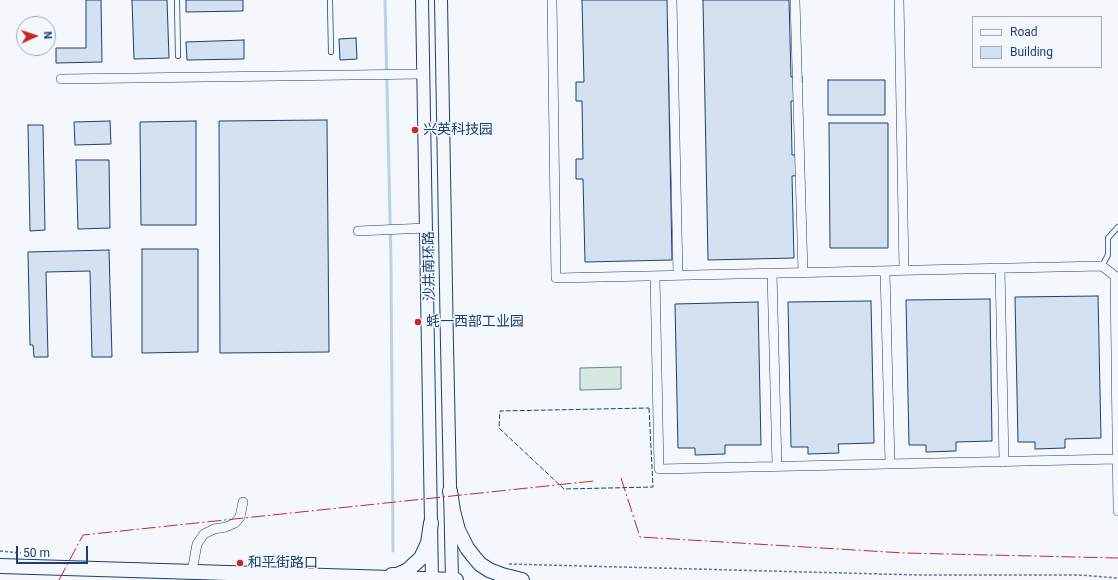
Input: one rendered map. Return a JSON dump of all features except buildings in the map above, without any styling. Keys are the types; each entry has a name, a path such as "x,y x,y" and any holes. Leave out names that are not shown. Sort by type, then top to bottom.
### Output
{"main road":[{"name":"沙井南环路","path":"422,0 432,580"},
{"name":"沙井南环路","path":"441,0 452,580"},
{"path":"450,491 458,530 474,558 490,570 522,580"},
{"path":"377,578 397,575 408,570 421,558 428,543 431,522"},
{"path":"0,566 456,580"}],"street":[{"path":"552,0 556,278 1102,266 1115,276 1118,511"},
{"path":"672,0 678,275"},
{"path":"795,0 803,273"},
{"path":"899,0 904,270"},
{"path":"61,79 423,74"},
{"path":"358,231 426,228"},
{"path":"1000,268 1004,462"},
{"path":"885,271 890,464"},
{"path":"772,273 777,466"},
{"path":"656,276 659,469 1117,459"},
{"path":"192,572 197,544 204,534 214,529 226,527 235,523 240,517 243,502"}],"lane":[{"path":"177,0 178,56"},
{"path":"330,0 331,52"},
{"path":"1102,266 1108,255 1108,238 1117,230"}],"path":[{"path":"0,551 21,553"},
{"path":"506,564 919,575 1079,575 1118,578"}],"shaded area":[{"path":"621,367 621,389 580,390 580,368"}],"waterway":[{"path":"385,0 391,262 393,551"}],"fence":[{"path":"649,408 653,487 564,489 499,428 500,411 649,408"}],"power":[{"path":"621,478 640,537 904,553 1118,558"},
{"path":"59,580 83,535 594,481"}],"place":[{"name":"兴英科技园","path":"415,130"},
{"name":"蚝一西部工业园","path":"418,322"},
{"name":"和平街路口","path":"240,563"}]}
